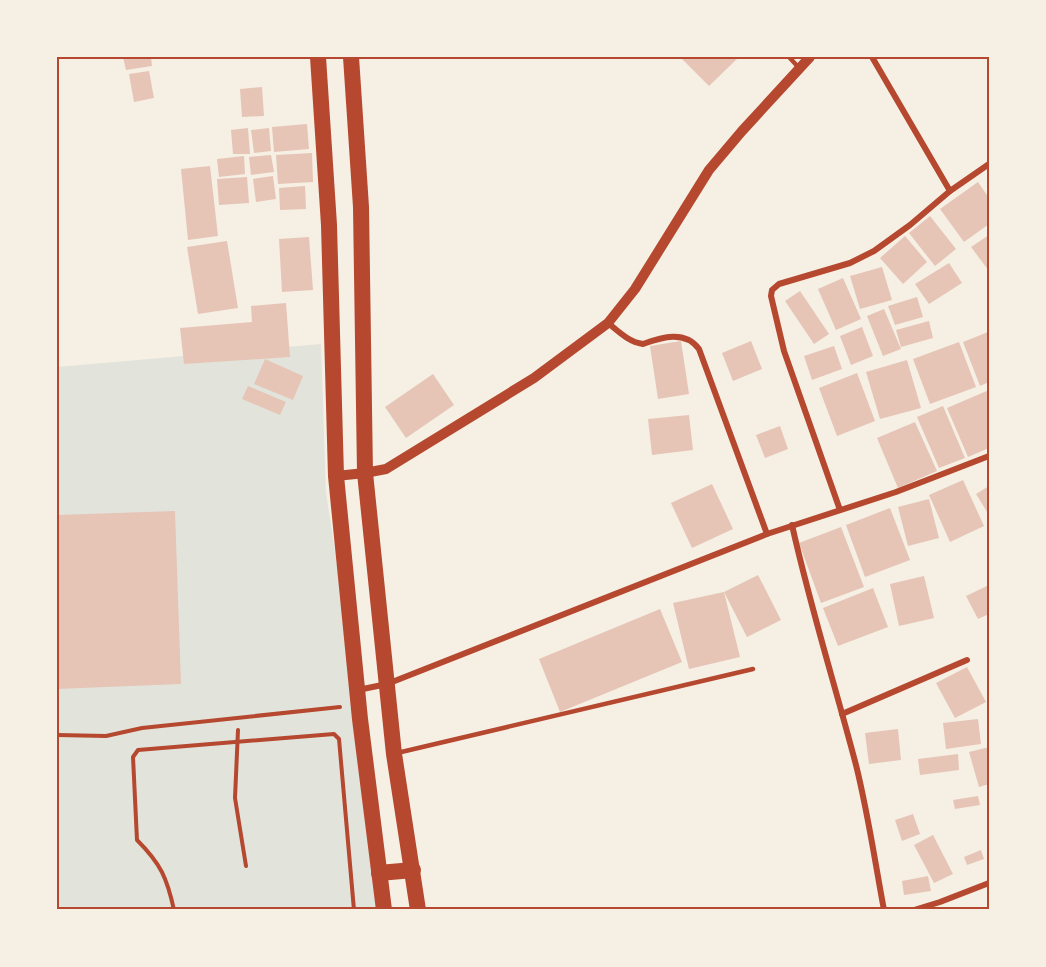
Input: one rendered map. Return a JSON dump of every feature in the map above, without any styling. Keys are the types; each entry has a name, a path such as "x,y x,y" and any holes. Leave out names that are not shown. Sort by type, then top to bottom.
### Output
{"highway":[{"path":"318,57 328,225 336,476 358,698 384,910"},
{"path":"351,57 361,207 365,473 394,754 418,910"},
{"path":"378,873 413,870"}],"street":[{"path":"336,476 386,469 557,363 608,323 635,289 709,170 810,57"},
{"path":"872,57 950,191"},
{"path":"840,510 784,351 778,331 772,291 779,284 850,263 874,251 910,225 950,191 989,164"},
{"path":"608,323 638,344 675,336 685,337 694,342 767,534"},
{"path":"358,698 387,684 767,534 896,492 989,456"},
{"path":"792,525 806,590 842,714 868,820 884,910"},
{"path":"842,714 967,660"},
{"path":"914,910 989,883"}],"lane":[{"path":"789,57 800,69"},
{"path":"394,754 753,669"}],"path":[{"path":"57,735 106,736 142,728 358,698"},
{"path":"238,730 235,798 246,866"},
{"path":"174,910 166,878 153,856 137,840 133,757 138,750 334,734 339,739 354,910"}],"shaded area":[{"path":"321,344 326,493 357,690 377,910 57,910 57,367"}],"building":[{"path":"123,57 151,57 152,66 126,70"},
{"path":"680,57 739,57 709,86"},
{"path":"149,71 154,98 134,102 129,74"},
{"path":"262,87 264,116 242,117 240,89"},
{"path":"307,124 309,149 274,152 272,127"},
{"path":"248,128 250,154 233,154 231,130"},
{"path":"269,128 271,151 254,153 251,130"},
{"path":"312,153 313,182 278,184 276,155"},
{"path":"271,155 274,172 251,175 249,157"},
{"path":"244,156 245,174 219,177 217,159"},
{"path":"210,166 218,236 188,240 181,169"},
{"path":"273,176 276,199 256,202 253,179"},
{"path":"247,177 249,203 219,205 217,179"},
{"path":"978,182 989,198 989,224 964,242 940,209"},
{"path":"305,186 306,209 280,210 279,188"},
{"path":"930,216 956,249 935,266 909,233"},
{"path":"989,235 989,271 971,247"},
{"path":"905,236 927,262 903,284 880,258"},
{"path":"309,237 313,290 282,292 279,239"},
{"path":"227,241 238,308 198,314 187,247"},
{"path":"949,263 962,283 929,304 915,284"},
{"path":"882,267 892,300 860,309 850,276"},
{"path":"843,278 861,319 836,330 818,289"},
{"path":"800,291 829,334 814,344 785,301"},
{"path":"917,297 923,317 895,325 888,306"},
{"path":"286,303 290,357 184,364 180,328 252,322 251,306"},
{"path":"884,309 901,349 883,356 867,316"},
{"path":"929,321 933,338 901,347 896,330"},
{"path":"862,327 873,356 851,365 840,336"},
{"path":"988,332 989,382 980,386 963,342"},
{"path":"681,341 689,394 658,399 650,346"},
{"path":"751,341 762,369 733,381 722,353"},
{"path":"959,342 976,387 930,404 913,359"},
{"path":"834,346 842,369 812,380 804,356"},
{"path":"265,359 303,376 293,400 254,384"},
{"path":"907,360 921,408 880,419 866,372"},
{"path":"857,373 875,421 837,436 819,388"},
{"path":"433,374 454,405 406,438 385,407"},
{"path":"248,386 286,402 280,415 242,399"},
{"path":"989,390 989,448 968,457 947,408"},
{"path":"943,406 965,458 939,468 917,417"},
{"path":"689,415 693,450 652,455 648,419"},
{"path":"915,422 937,471 898,488 877,438"},
{"path":"780,426 788,449 765,458 756,435"},
{"path":"963,480 984,526 950,542 929,495"},
{"path":"712,484 733,529 692,548 671,503"},
{"path":"989,486 989,515 976,494"},
{"path":"929,499 939,538 908,546 898,507"},
{"path":"890,508 910,560 865,577 846,525"},
{"path":"175,511 181,684 57,689 57,515"},
{"path":"841,527 864,587 821,603 799,543"},
{"path":"758,575 781,620 747,637 724,592"},
{"path":"924,576 934,618 899,626 890,584"},
{"path":"987,586 989,614 978,619 966,596"},
{"path":"873,588 888,627 838,646 823,608"},
{"path":"724,592 740,657 689,669 673,603"},
{"path":"660,609 682,662 560,712 539,659"},
{"path":"967,667 986,702 955,718 936,683"},
{"path":"978,719 981,744 946,749 943,723"},
{"path":"898,729 901,760 869,764 865,733"},
{"path":"989,747 989,784 979,787 969,752"},
{"path":"958,754 959,770 920,775 918,759"},
{"path":"978,796 980,805 955,809 953,800"},
{"path":"913,814 920,834 902,841 895,820"},
{"path":"933,835 953,874 934,883 914,845"},
{"path":"981,850 984,859 967,865 964,857"},
{"path":"928,876 931,891 904,895 902,881"}]}
